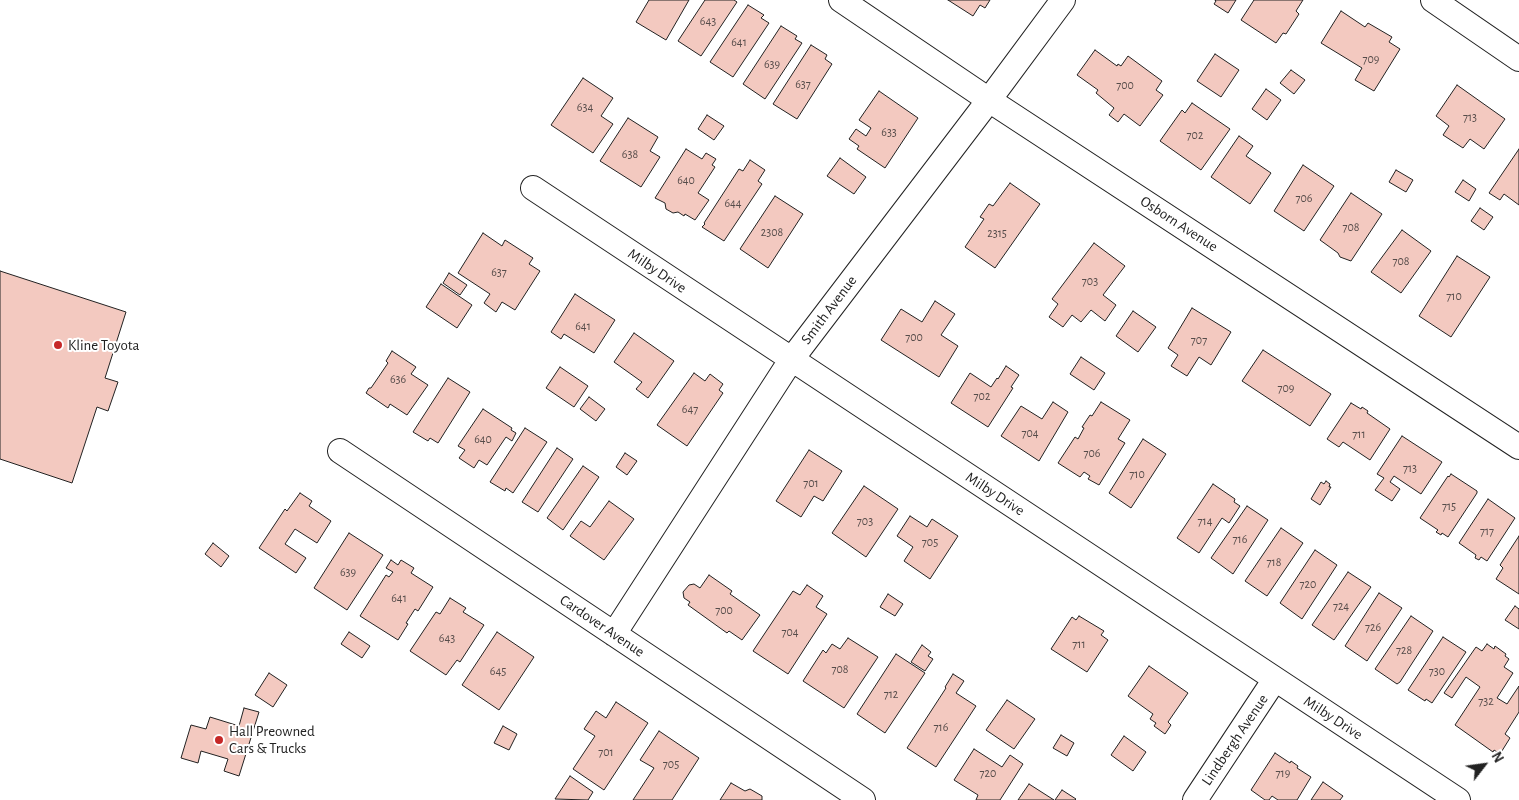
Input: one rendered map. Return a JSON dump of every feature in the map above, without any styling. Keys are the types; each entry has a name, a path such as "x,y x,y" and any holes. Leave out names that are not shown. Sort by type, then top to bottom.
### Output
{"street":[{"name":"Osborn Avenue","path":"841,0 989,100 1519,447"},
{"name":"Smith Avenue","path":"614,634 791,360 1063,0"},
{"path":"1433,0 1519,58"},
{"name":"Milby Drive","path":"533,188 1458,800"},
{"name":"Cardover Avenue","path":"340,451 863,800"},
{"name":"Lindbergh Avenue","path":"1195,800 1275,679"}],"building":[{"path":"649,0 689,0 666,40 636,22"},
{"path":"705,0 734,0 737,2 701,56 678,41"},
{"path":"948,0 990,0 985,8 980,5 973,16"},
{"path":"1215,0 1236,0 1228,13 1214,4"},
{"path":"1254,0 1303,0 1296,11 1299,14 1286,34 1283,33 1276,43 1241,20"},
{"path":"748,5 764,15 761,18 769,23 733,77 710,62"},
{"path":"1341,11 1365,27 1368,23 1392,37 1389,42 1400,49 1374,91 1355,80 1362,68 1321,43"},
{"path":"781,26 797,36 795,39 802,43 765,99 743,84"},
{"path":"811,45 827,55 825,59 832,64 797,119 773,104"},
{"path":"1095,50 1117,66 1118,64 1121,66 1128,56 1162,81 1156,90 1163,95 1140,126 1124,114 1118,122 1109,115 1114,108 1096,93 1098,90 1077,75"},
{"path":"1215,54 1239,70 1221,97 1197,81"},
{"path":"1291,70 1305,80 1294,94 1280,83"},
{"path":"583,78 613,98 601,116 613,124 593,153 551,125"},
{"path":"1457,85 1505,119 1484,149 1470,139 1463,148 1443,135 1449,126 1436,116"},
{"path":"1266,89 1281,100 1267,120 1252,109"},
{"path":"879,91 918,118 885,168 857,149 859,146 849,139 856,129 866,136 871,128 859,120"},
{"path":"1192,103 1230,129 1201,170 1160,141 1182,110 1185,113"},
{"path":"707,115 724,126 714,140 698,129"},
{"path":"628,118 658,137 650,151 660,157 641,187 600,161"},
{"path":"1239,136 1253,146 1246,156 1271,173 1250,204 1211,177"},
{"path":"686,149 702,159 706,153 716,159 712,165 715,167 698,193 709,200 695,220 685,214 684,216 678,212 673,213 666,209 665,203 655,198"},
{"path":"1519,149 1519,205 1504,194 1500,200 1489,193"},
{"path":"840,158 866,177 854,194 827,176"},
{"path":"750,160 765,170 758,181 762,184 724,241 702,227 739,169 743,171"},
{"path":"1303,165 1334,186 1304,231 1274,211"},
{"path":"1396,170 1413,180 1406,192 1389,182"},
{"path":"1463,180 1476,189 1469,201 1455,192"},
{"path":"1010,183 1040,204 995,268 965,247 984,219 980,217 989,204 993,206"},
{"path":"1351,193 1382,214 1351,261 1340,257 1338,253 1320,240"},
{"path":"775,196 803,214 768,268 740,249"},
{"path":"1480,208 1493,217 1484,230 1471,221"},
{"path":"1402,230 1431,251 1401,293 1371,272"},
{"path":"483,233 502,246 505,240 533,258 529,264 540,271 515,310 502,302 496,312 484,303 490,294 458,273"},
{"path":"1094,243 1125,266 1103,295 1116,305 1105,321 1091,310 1081,322 1072,315 1063,327 1049,317 1058,304 1052,299"},
{"path":"1457,256 1490,277 1451,337 1419,316"},
{"name":"Kline Toyota","path":"0,271 126,312 105,378 118,382 108,411 97,407 72,483 0,459"},
{"path":"449,273 467,285 460,295 443,283"},
{"path":"441,284 472,305 457,328 426,307"},
{"path":"575,294 615,320 594,353 564,334 561,339 551,332"},
{"path":"935,301 955,314 941,335 958,346 939,377 881,340 901,309 922,322"},
{"path":"1192,308 1231,332 1211,365 1199,357 1187,376 1171,366 1178,355 1168,348"},
{"path":"1133,311 1156,327 1138,352 1116,336"},
{"path":"634,333 674,361 648,398 636,389 642,382 614,362"},
{"path":"1263,350 1331,394 1310,426 1242,381"},
{"path":"392,351 416,367 411,374 428,385 407,415 390,404 388,408 366,393 388,363 386,361"},
{"path":"1081,357 1105,373 1094,390 1070,374"},
{"path":"1006,366 1019,375 1011,387 1013,388 988,427 951,403 970,373 991,387"},
{"path":"560,367 588,386 574,407 546,388"},
{"path":"694,373 705,381 710,374 723,384 719,390 723,393 687,446 657,425"},
{"path":"448,378 470,392 438,443 430,438 428,441 413,432"},
{"path":"589,397 605,409 596,421 580,409"},
{"path":"1053,402 1068,412 1039,461 1001,436 1021,406 1042,419"},
{"path":"1101,402 1130,420 1118,439 1125,443 1099,485 1088,479 1090,476 1084,472 1080,477 1058,463 1075,437 1078,439 1084,428 1082,427"},
{"path":"1351,403 1368,411 1367,413 1390,429 1370,460 1343,442 1339,447 1327,439"},
{"path":"483,409 512,428 511,430 516,433 512,441 506,437 487,465 479,460 474,468 459,458 465,450 458,446"},
{"path":"525,428 547,442 513,493 506,488 505,491 490,482"},
{"path":"1402,436 1442,462 1421,494 1394,476 1390,482 1400,489 1392,501 1375,490 1384,478 1377,474"},
{"path":"1143,439 1166,454 1131,508 1109,493"},
{"path":"557,448 573,459 538,512 522,502"},
{"path":"809,450 842,471 823,501 814,496 801,517 776,501"},
{"path":"625,453 637,461 627,475 616,467"},
{"path":"583,466 599,477 563,530 547,518"},
{"path":"1451,474 1477,491 1477,493 1448,537 1436,532 1438,530 1420,518"},
{"path":"1326,481 1330,484 1329,487 1331,487 1320,505 1311,499 1321,482 1324,484"},
{"path":"1213,484 1235,499 1234,502 1240,506 1229,523 1222,518 1199,553 1177,538"},
{"path":"864,486 898,509 866,557 832,533"},
{"path":"300,493 312,501 309,506 331,521 317,543 295,529 285,544 306,558 296,573 259,548 285,509 287,511"},
{"path":"1488,499 1515,518 1487,561 1481,557 1479,560 1475,558 1476,555 1459,543"},
{"path":"609,501 634,519 604,560 570,536 581,521 590,527"},
{"path":"1247,506 1268,520 1233,574 1211,558"},
{"path":"910,516 927,527 932,519 958,536 930,579 904,561 913,547 897,536"},
{"path":"1281,528 1303,543 1267,596 1245,581"},
{"path":"349,533 383,555 347,610 314,588"},
{"path":"1519,536 1519,594 1496,579 1503,568 1500,565"},
{"path":"213,543 229,556 221,567 205,554"},
{"path":"1315,550 1337,565 1302,619 1280,603"},
{"path":"391,560 398,565 401,560 414,568 411,573 433,587 418,611 415,609 398,640 360,616 386,575 389,577 393,572 386,568"},
{"path":"1348,572 1371,587 1334,640 1312,625"},
{"path":"709,575 732,591 730,594 760,615 742,640 729,631 727,633 688,605 690,602 684,598 683,592 689,585 694,584 700,588"},
{"path":"807,585 823,596 816,607 827,614 788,674 753,651 793,591 800,595"},
{"path":"1379,593 1402,608 1367,661 1345,646"},
{"path":"888,594 903,604 895,616 880,607"},
{"path":"450,598 466,608 463,612 484,625 460,662 457,660 446,675 410,651 436,612 440,614"},
{"path":"1515,606 1519,609 1519,629 1505,620"},
{"path":"1079,616 1104,631 1101,635 1108,640 1087,672 1051,649 1072,617 1076,620"},
{"path":"1411,616 1433,631 1397,684 1375,669"},
{"path":"349,632 370,646 362,658 341,644"},
{"path":"497,632 534,657 499,710 462,685"},
{"path":"1443,637 1466,652 1432,703 1426,699 1425,701 1408,690"},
{"path":"848,638 878,657 844,708 803,681 823,650 826,653 832,644 840,649"},
{"path":"1487,644 1494,649 1495,646 1506,654 1505,656 1509,659 1504,667 1513,673 1497,698 1507,704 1519,686 1519,712 1505,734 1510,738 1500,754 1494,750 1493,752 1455,725 1480,687 1466,677 1452,698 1444,693 1476,647 1482,651"},
{"path":"922,645 931,652 928,656 933,659 925,671 911,662"},
{"path":"896,654 925,673 885,733 857,714"},
{"path":"1149,666 1188,693 1168,722 1171,725 1165,734 1154,726 1156,723 1150,719 1153,714 1128,696"},
{"path":"269,673 287,685 273,707 255,695"},
{"path":"953,674 964,681 956,693 976,706 936,767 907,748"},
{"path":"1007,700 1035,719 1014,749 986,730"},
{"path":"616,702 648,723 604,790 573,769 595,736 584,729 596,711 606,718"},
{"name":"Hall Preowned Cars & Trucks","path":"244,708 259,712 239,776 224,771 228,759 201,751 198,763 181,758 191,725 206,729 210,717 239,726"},
{"path":"503,726 517,734 509,750 494,743"},
{"path":"659,731 699,758 672,800 633,800 654,768 640,760"},
{"path":"1061,735 1074,743 1067,756 1053,748"},
{"path":"1124,736 1146,752 1133,771 1111,755"},
{"path":"974,749 1002,767 1010,755 1023,764 1000,800 976,800 978,795 954,780"},
{"path":"1275,753 1290,763 1291,761 1298,766 1297,768 1311,777 1297,800 1278,800 1272,796 1269,800 1265,800 1251,790"},
{"path":"570,776 593,792 588,800 555,799"},
{"path":"1323,782 1343,796 1340,800 1311,800"},
{"path":"731,783 745,791 750,789 762,796 762,800 720,800"},
{"path":"1029,784 1054,800 1018,800"},
{"path":"1062,790 1076,799 1055,800"}],"place":[{"name":"Kline Toyota","path":"58,345"},
{"name":"Hall Preowned Cars & Trucks","path":"219,740"}]}
